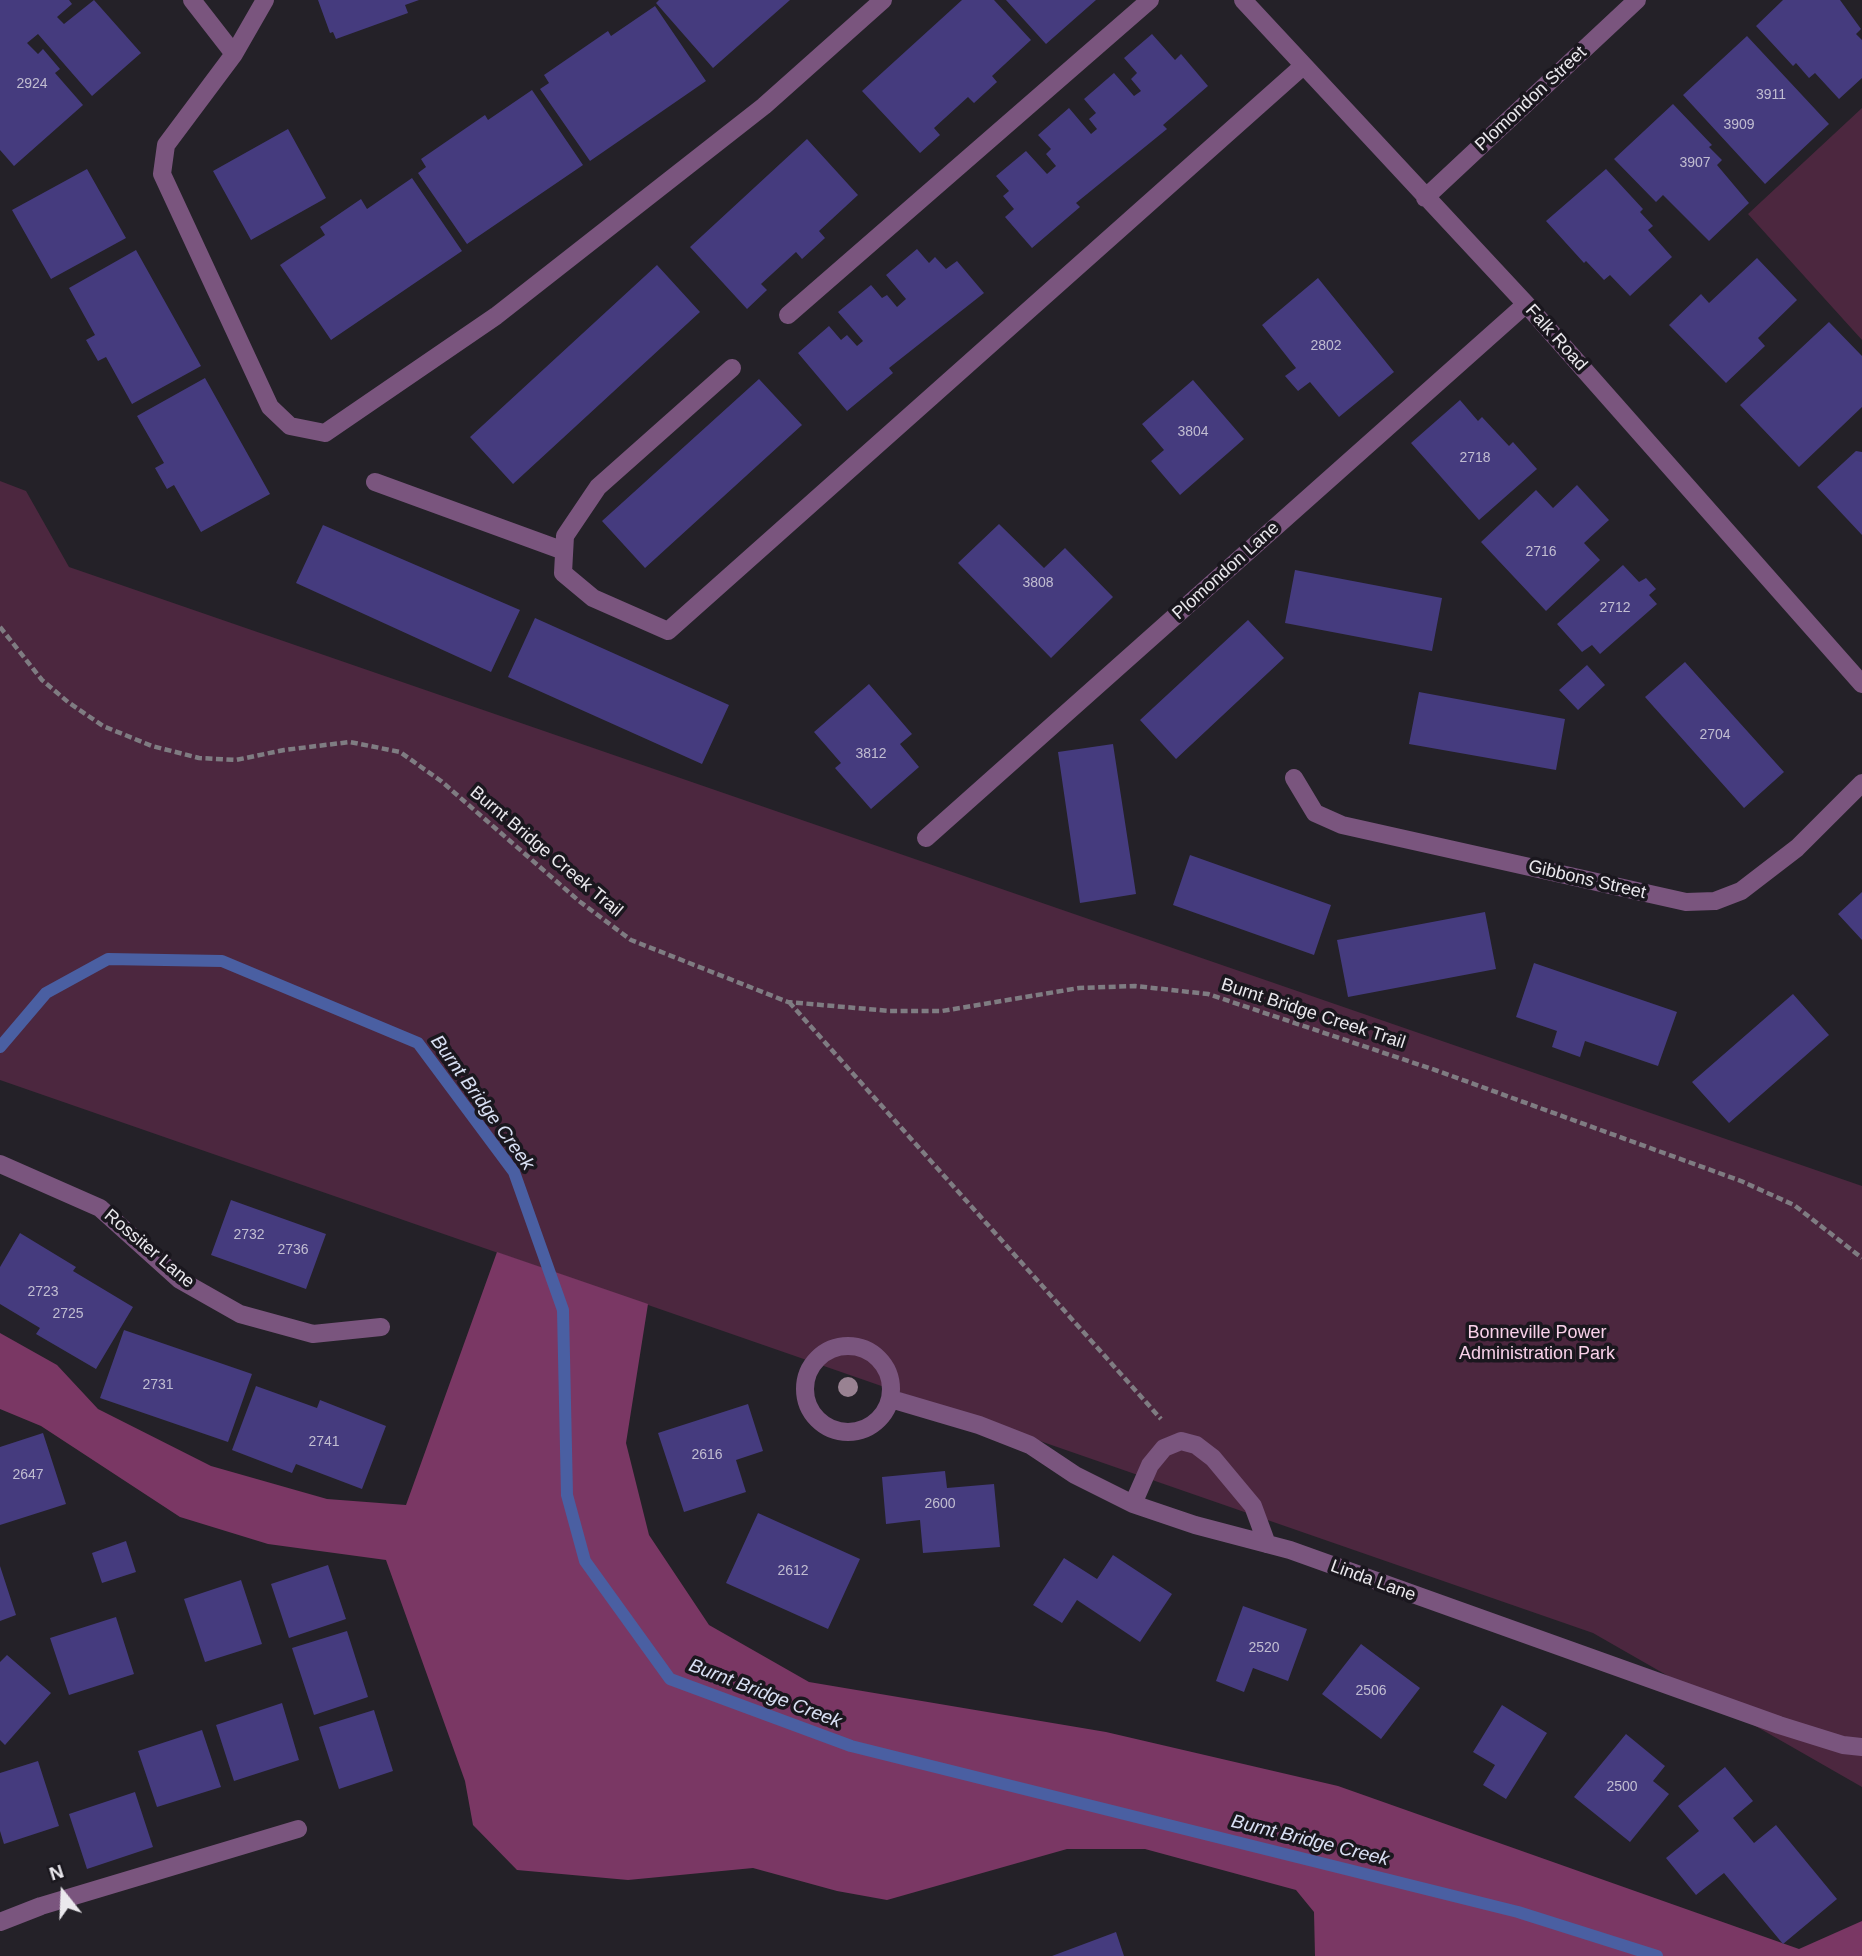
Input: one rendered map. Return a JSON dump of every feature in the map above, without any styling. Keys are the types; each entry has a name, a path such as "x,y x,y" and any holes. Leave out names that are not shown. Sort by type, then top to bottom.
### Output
{"street":[{"path":"192,0 234,54"},
{"path":"265,0 234,54 166,145 162,174 270,407 290,426 325,433 496,316 764,106 883,0"},
{"path":"788,316 1150,0"},
{"name":"Falk Road","path":"1243,0 1526,304 1862,684"},
{"name":"Plomondon Street","path":"1425,198 1637,0"},
{"path":"732,368 598,487 565,536 563,573 593,598 668,631 1303,66"},
{"name":"Plomondon Lane","path":"926,838 1526,304"},
{"path":"375,482 564,551"},
{"name":"Gibbons Street","path":"1293,778 1315,813 1342,825 1686,902 1715,901 1741,891 1797,848 1862,783"},
{"name":"Rossiter Lane","path":"0,1164 100,1208 180,1280 240,1314 313,1334 381,1327"},
{"path":"851,1345 866,1349 878,1357 887,1369 892,1384 891,1399 874,1424 853,1431 831,1429 818,1420 809,1408 805,1393 806,1378 812,1365 822,1354 851,1345"},
{"name":"Linda Lane","path":"891,1399 979,1425 1030,1445 1075,1475 1133,1504 1267,1544 1779,1725 1843,1745 1862,1747"},
{"path":"1133,1504 1150,1465 1164,1448 1181,1441 1196,1445 1213,1458 1253,1506 1267,1544"},
{"path":"0,1922 298,1829"}],"path":[{"name":"Burnt Bridge Creek Trail","path":"0,627 42,680 68,702 103,726 152,746 199,758 236,760 350,742 400,752 441,781 579,901 631,940 789,1002 890,1011 942,1011 1079,988 1135,986 1208,994 1438,1070 1741,1181 1794,1205 1862,1258"},
{"path":"789,1002 1181,1441"}],"green space":[{"path":"1862,108 1862,340 1748,214"},
{"name":"Bonneville Power Administration Park","path":"0,481 26,491 69,567 1862,1186 1862,1787 1593,1633 0,1080"}],"shaded area":[{"path":"497,1252 648,1304 626,1443 649,1535 709,1625 809,1682 1106,1732 1338,1786 1799,1949 1862,1921 1862,1956 1315,1956 1314,1912 1296,1890 1145,1849 1067,1849 887,1900 837,1891 753,1868 628,1880 517,1870 473,1825 465,1781 386,1560 268,1544 180,1517 41,1426 0,1409 0,1333 57,1365 98,1409 211,1466 327,1499 406,1505"}],"building":[{"path":"0,0 69,0 72,4 57,17 64,24 94,0 141,53 92,96 38,34 27,43 38,54 43,49 60,69 55,73 83,105 14,166 0,150"},
{"path":"318,0 419,0 405,5 408,13 336,39 333,32 330,33"},
{"path":"659,0 790,0 713,68 656,3"},
{"path":"962,0 994,0 1031,40 992,76 997,82 974,103 968,97 934,128 940,135 920,153 862,91"},
{"path":"1006,0 1096,0 1046,44"},
{"path":"1783,0 1840,0 1861,29 1856,34 1862,40 1862,78 1839,99 1815,73 1809,78 1796,63 1793,66 1756,26"},
{"path":"655,6 706,81 590,161 540,89 549,83 544,75 608,31 611,36"},
{"path":"1152,34 1175,60 1181,54 1208,86 1163,125 1167,129 1076,203 1080,207 1032,248 1005,217 1014,209 1003,196 1009,191 996,176 1026,151 1047,174 1056,166 1046,154 1051,149 1038,135 1069,108 1091,134 1097,129 1089,119 1096,113 1084,99 1114,73 1134,96 1141,91 1131,79 1137,73 1124,58"},
{"path":"1747,36 1829,124 1765,184 1683,95"},
{"path":"532,90 583,165 467,244 418,173 426,167 421,159 485,115 488,120"},
{"path":"1673,104 1712,145 1709,147 1722,160 1717,165 1749,203 1709,241 1663,195 1656,202 1614,159"},
{"path":"288,129 326,198 251,240 213,171"},
{"path":"807,139 858,195 819,231 825,238 802,259 796,252 761,284 767,290 747,309 690,247"},
{"path":"87,169 126,238 51,279 12,210"},
{"path":"1606,169 1643,209 1640,212 1653,226 1648,230 1672,257 1630,296 1610,275 1604,280 1586,261 1584,263 1546,221"},
{"path":"412,178 462,251 331,340 280,265 325,235 320,227 361,199 367,209"},
{"path":"917,249 929,263 935,257 946,269 957,261 984,293 889,368 893,373 847,411 798,353 829,326 841,340 847,335 857,346 863,341 838,312 871,285 882,298 887,295 897,307 906,299 886,275"},
{"path":"136,250 201,366 132,404 106,357 98,361 86,340 95,335 69,288"},
{"path":"1757,258 1797,300 1758,338 1765,346 1726,383 1669,325 1701,294 1709,303"},
{"path":"657,265 700,312 513,484 470,437"},
{"path":"1318,278 1394,372 1339,417 1310,382 1298,391 1285,376 1296,368 1262,325"},
{"path":"1829,322 1862,356 1862,407 1799,467 1740,405"},
{"path":"205,378 270,494 201,532 174,485 167,489 155,468 164,463 137,416"},
{"path":"759,379 802,425 645,568 602,521"},
{"path":"1193,380 1244,439 1180,495 1151,461 1164,450 1142,424"},
{"path":"1460,400 1478,421 1482,417 1509,446 1513,442 1537,469 1479,520 1411,443"},
{"path":"1856,451 1862,452 1862,535 1817,487"},
{"path":"1577,485 1609,520 1584,543 1600,560 1546,611 1481,542 1536,490 1553,508"},
{"path":"999,524 1044,568 1065,548 1113,597 1051,658 958,563"},
{"path":"323,525 520,610 491,672 296,583"},
{"path":"1623,565 1639,582 1646,578 1656,589 1649,595 1657,604 1600,654 1592,645 1582,652 1557,624"},
{"path":"1295,570 1442,598 1432,651 1285,623"},
{"path":"535,618 729,705 702,764 508,677"},
{"path":"1248,620 1284,658 1176,759 1140,720"},
{"path":"1685,662 1784,772 1744,808 1645,697"},
{"path":"1587,665 1605,685 1578,710 1559,690"},
{"path":"869,684 912,734 900,744 919,767 871,809 835,768 841,763 814,732"},
{"path":"1419,692 1565,719 1556,770 1409,744"},
{"path":"1113,744 1136,894 1080,903 1058,752"},
{"path":"1190,855 1331,905 1314,955 1173,905"},
{"path":"1862,892 1862,940 1838,914"},
{"path":"1485,912 1496,969 1348,997 1337,940"},
{"path":"1534,963 1677,1012 1658,1066 1585,1041 1580,1057 1552,1047 1557,1031 1516,1017"},
{"path":"1793,994 1829,1035 1729,1123 1692,1082"},
{"path":"231,1200 326,1234 306,1289 211,1255"},
{"path":"20,1233 76,1267 73,1271 133,1307 96,1369 36,1334 40,1328 0,1304 0,1267"},
{"path":"124,1330 252,1374 228,1442 100,1398"},
{"path":"256,1386 317,1408 320,1400 386,1426 362,1489 296,1464 292,1473 232,1450"},
{"path":"748,1404 763,1451 736,1460 746,1492 684,1512 658,1433"},
{"path":"43,1433 66,1504 0,1525 0,1447"},
{"path":"945,1471 947,1488 994,1484 1000,1547 923,1553 920,1520 886,1524 882,1477"},
{"path":"758,1513 860,1559 828,1629 726,1583"},
{"path":"126,1541 136,1572 102,1583 92,1553"},
{"path":"1113,1555 1172,1594 1140,1642 1077,1600 1062,1623 1033,1605 1064,1558 1097,1579"},
{"path":"328,1565 346,1619 289,1638 271,1584"},
{"path":"0,1566 16,1615 0,1621"},
{"path":"241,1580 262,1644 205,1662 184,1599"},
{"path":"1243,1606 1307,1629 1288,1681 1253,1668 1244,1692 1216,1681"},
{"path":"116,1617 134,1674 69,1695 50,1638"},
{"path":"347,1631 368,1697 314,1715 292,1648"},
{"path":"1361,1644 1420,1688 1381,1739 1322,1694"},
{"path":"7,1655 51,1693 5,1745 0,1740 0,1662"},
{"path":"282,1703 299,1760 234,1781 216,1725"},
{"path":"1502,1705 1547,1733 1506,1799 1483,1785 1495,1765 1473,1752"},
{"path":"374,1710 393,1771 339,1789 319,1727"},
{"path":"202,1730 221,1787 157,1807 138,1751"},
{"path":"1626,1734 1665,1766 1653,1781 1669,1794 1630,1842 1574,1797"},
{"path":"38,1761 59,1826 4,1844 0,1831 0,1773"},
{"path":"1725,1767 1753,1801 1733,1818 1754,1843 1776,1825 1837,1899 1783,1944 1724,1873 1696,1895 1666,1858 1699,1831 1678,1806"},
{"path":"135,1792 153,1847 87,1869 69,1814"},
{"path":"1116,1932 1124,1956 1052,1956"}],"waterway":[{"name":"Burnt Bridge Creek","path":"0,1047 46,993 108,959 222,961 418,1043 514,1172 563,1310 567,1495 585,1561 670,1679 851,1746 1518,1912 1657,1956"}]}
